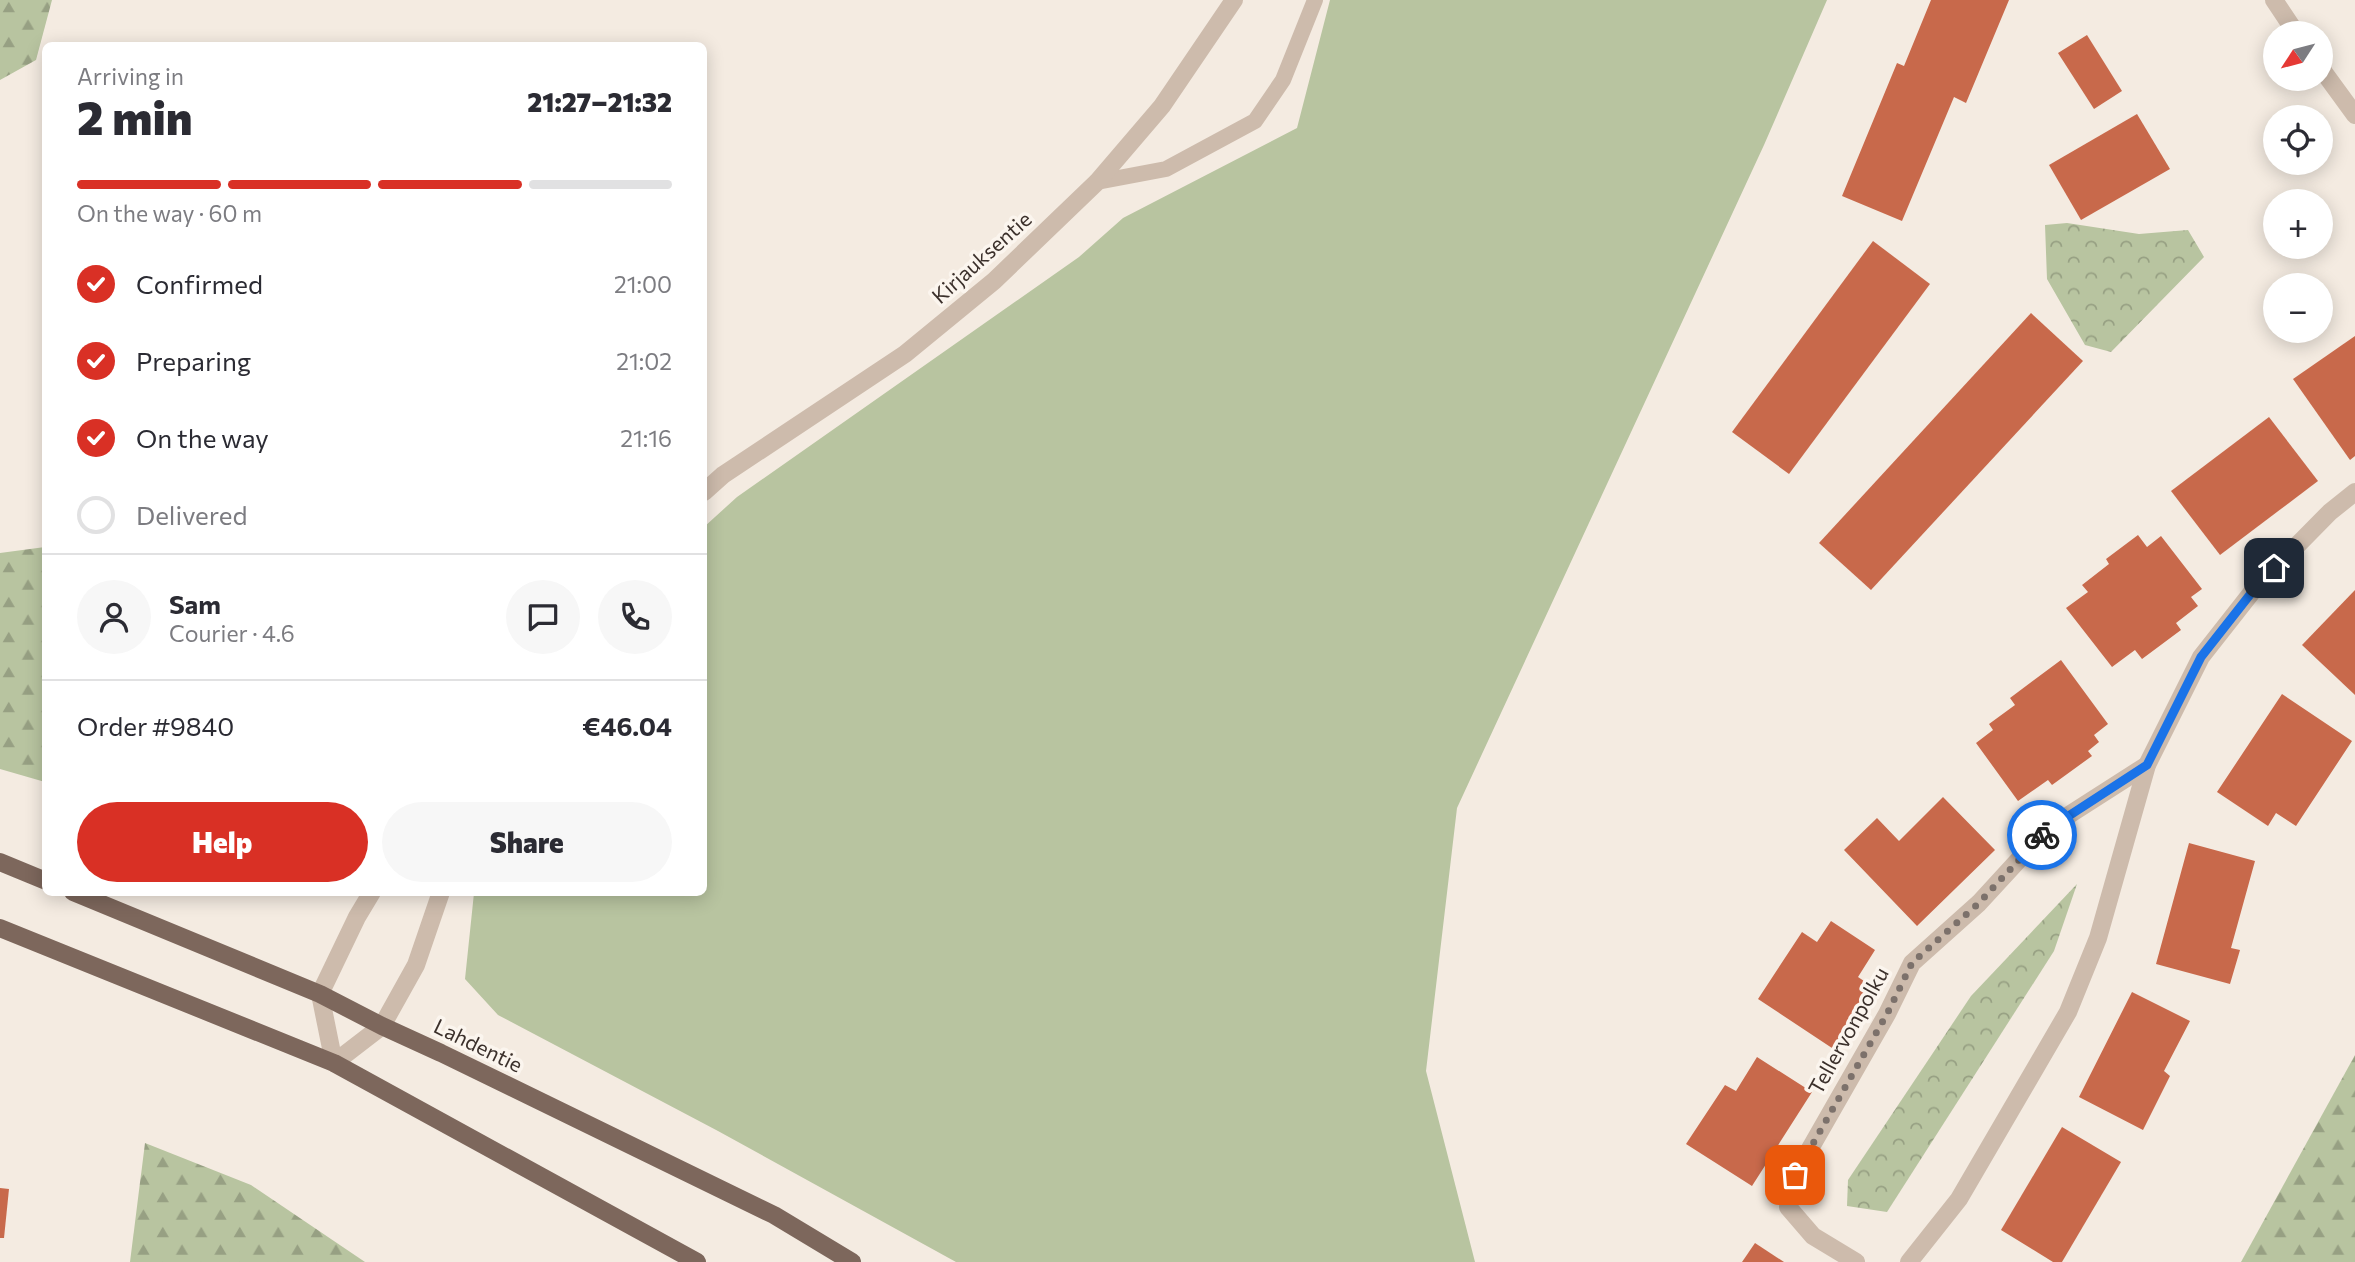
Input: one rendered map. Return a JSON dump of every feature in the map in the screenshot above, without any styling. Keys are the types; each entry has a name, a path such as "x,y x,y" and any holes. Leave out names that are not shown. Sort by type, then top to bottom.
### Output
{"main road":[{"path":"0,862 42,879"},
{"name":"Lahdentie","path":"83,896 320,994 774,1215 852,1262"},
{"path":"0,928 334,1063 696,1262"}],"street":[{"name":"Kirjauksentie","path":"707,489 723,475 905,354 995,281 1097,182 1162,106 1234,0"},
{"path":"2274,0 2288,21"},
{"path":"2333,85 2355,115"},
{"path":"1909,1262 1959,1199 2068,1012 2098,938 2147,765 2201,657 2256,587 2330,512 2355,492"},
{"name":"Tellervonpolku","path":"1856,1262 1813,1236 1788,1206 1795,1175 1887,1014 1912,963 1979,903 2047,830 2147,765"},
{"path":"370,896 320,994 334,1063 382,1026 416,965 440,896"}],"lane":[{"path":"1097,182 1166,169 1255,121 1283,80 1315,0"}],"green space":[{"path":"0,0 52,0 36,60 0,80"},
{"path":"1330,0 1827,0 1764,145 1457,808 1426,1071 1475,1262 956,1262 718,1131 498,1015 465,979 474,896 707,896 707,524 737,497 1079,257 1123,218 1297,128"},
{"path":"2067,223 2139,234 2188,230 2204,257 2111,352 2085,345 2047,279 2045,225"},
{"path":"42,548 42,781 0,769 0,553"},
{"path":"2077,884 2054,951 1887,1212 1847,1206 1848,1180 1971,996"},
{"path":"2355,1055 2355,1262 2241,1262"},
{"path":"145,1143 251,1185 365,1262 130,1262"}],"building":[{"path":"1931,0 2009,0 1966,103 1954,97 1902,221 1842,196 1897,63 1904,66"},
{"path":"2087,35 2122,91 2094,109 2058,53"},
{"path":"2137,114 2170,169 2081,220 2049,165"},
{"path":"1873,241 1930,284 1789,474 1732,432"},
{"path":"2031,313 2083,361 1871,590 1819,543"},
{"path":"2355,336 2355,456 2350,460 2293,379"},
{"path":"2269,417 2318,481 2220,555 2171,491"},
{"path":"2138,535 2147,547 2161,536 2202,589 2191,597 2198,606 2176,623 2181,630 2142,659 2135,650 2112,667 2066,608 2088,592 2082,585 2109,564 2106,559"},
{"path":"2355,590 2355,695 2302,645"},
{"path":"2061,660 2108,724 2094,735 2099,742 2088,751 2092,756 2052,785 2048,780 2018,801 1976,743 1993,730 1989,724 2015,705 2010,698"},
{"path":"2282,694 2352,741 2296,826 2276,813 2268,826 2217,792"},
{"path":"1943,797 1995,850 1917,926 1844,850 1877,818 1899,841"},
{"path":"2189,843 2255,861 2231,948 2240,950 2230,984 2156,964"},
{"path":"1831,921 1875,950 1858,977 1876,989 1835,1050 1758,999 1802,932 1817,942"},
{"path":"2132,992 2190,1021 2164,1071 2170,1076 2143,1130 2079,1097"},
{"path":"1757,1057 1812,1092 1752,1186 1686,1144 1725,1085 1736,1091"},
{"path":"2062,1127 2121,1162 2062,1262 2053,1262 2001,1230"},
{"path":"0,1188 9,1189 4,1238 0,1238"},
{"path":"1755,1243 1784,1262 1742,1262"}],"way so far":[{"path":"1795,1175 1887,1014 1912,963 1979,903 2042,835"}],"route":[{"path":"2042,835 2147,765 2201,657 2274,568"}]}
